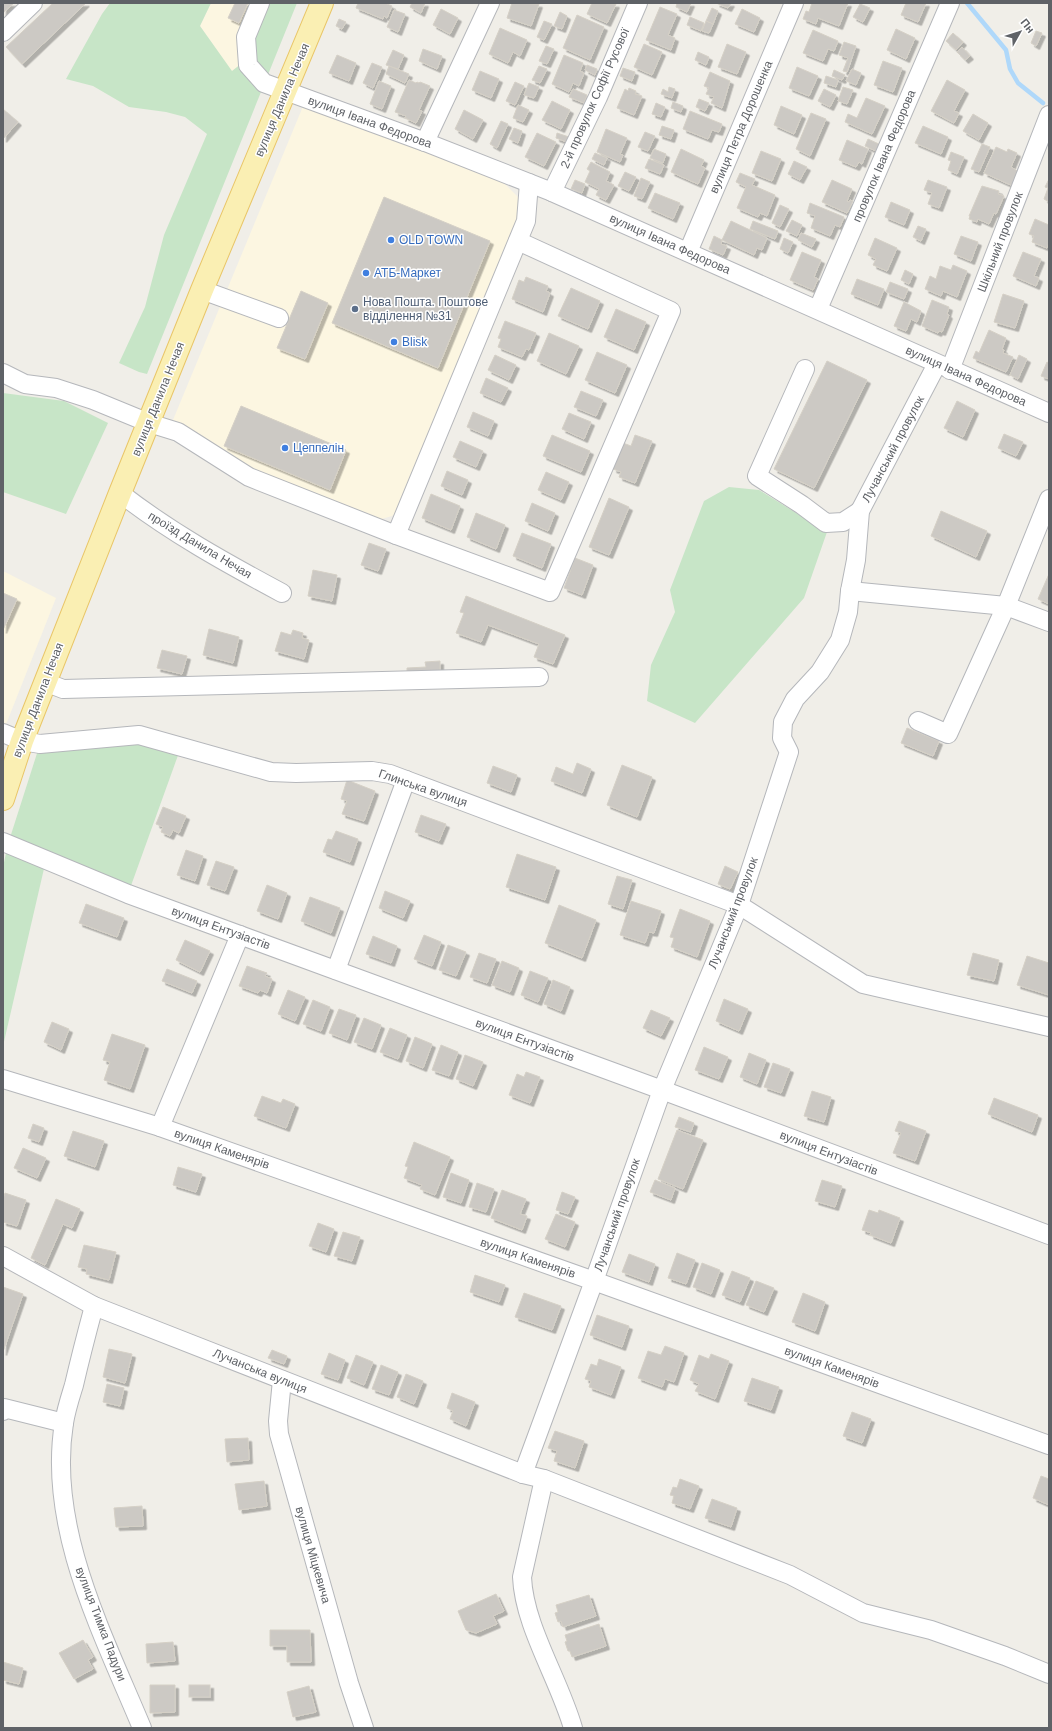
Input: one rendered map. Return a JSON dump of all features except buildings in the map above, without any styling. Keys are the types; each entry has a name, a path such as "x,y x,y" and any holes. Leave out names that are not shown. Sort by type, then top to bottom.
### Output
{"main road":[{"name":"вулиця Данила Нечая","path":"3,799 12,737 45,682 202,290 322,3"}],"street":[{"path":"3,32 33,3"},
{"name":"вулиця Івана Федорова","path":"260,3 246,36 248,65 264,83 425,142 552,192 1049,413"},
{"path":"425,142 490,3"},
{"name":"2-й провулок Софії Русової","path":"552,192 598,97 638,3"},
{"name":"вулиця Петра Дорошенка","path":"688,252 794,3"},
{"name":"провулок Івана Федорова","path":"818,309 950,3"},
{"name":"Шкільний провулок","path":"944,367 1049,115"},
{"path":"396,535 526,222 528,183"},
{"path":"3,372 25,384 64,391 93,400 178,432 249,477 396,535 550,592 671,312 518,241"},
{"path":"202,290 278,318"},
{"name":"Лучанський провулок","path":"523,1474 662,1090 739,906 787,757 788,752 782,738 783,722 796,700 820,672 840,640 848,612 850,591 856,560 860,510 944,367"},
{"path":"805,369 757,476 802,505 826,523 843,522 860,510"},
{"name":"проїзд Данила Нечая","path":"120,493 136,506 191,541 230,565 282,593"},
{"path":"918,721 948,734 1006,606 1049,499"},
{"path":"850,591 1006,606 1049,622"},
{"path":"45,682 63,689 539,677"},
{"name":"Глинська вулиця","path":"12,737 40,744 139,735 271,772 296,773 372,770 390,774 739,906 863,984 1049,1027"},
{"path":"336,970 406,780"},
{"name":"вулиця Ентузіастів","path":"3,842 128,894 662,1090 1049,1235"},
{"path":"160,1127 240,935"},
{"name":"вулиця Каменярів","path":"3,1079 160,1127 1049,1445"},
{"name":"Лучанська вулиця","path":"3,1256 94,1306 523,1474 544,1478 790,1575 863,1613 931,1630 1005,1656 1049,1674"},
{"name":"вулиця Тимка Падури","path":"94,1306 64,1423 62,1477 67,1520 85,1590 142,1728"},
{"name":"вулиця Міцкевича","path":"282,1380 278,1421 279,1434 349,1683 364,1728"},
{"path":"3,1411 4,1408 64,1423"},
{"path":"544,1478 522,1577 522,1590 532,1624 562,1695 573,1728"}],"shaded area":[{"path":"211,3 266,3 252,55 232,72 200,26"},
{"path":"304,104 496,175 518,197 519,217 402,509 392,516 378,520 251,468 204,442 173,420"},
{"path":"3,571 56,598 3,732"}],"green space":[{"path":"110,3 211,3 200,26 232,71 252,55 252,36 266,3 297,3 147,374 119,363 145,307 164,235 207,134 185,117 166,112 129,107 93,86 66,79 102,14"},
{"path":"3,393 64,401 108,423 66,514 3,492"},
{"path":"729,487 759,490 827,532 804,598 695,723 647,701 651,665 675,612 670,590 704,501"},
{"path":"125,735 181,747 128,894 46,860 3,1046 3,867 8,844 40,744"}],"waterway":[{"path":"967,3 1006,50 1010,69 1018,83 1043,103"}],"place":[{"name":"OLD TOWN","path":"391,240"},
{"name":"АТБ-Маркет","path":"366,273"},
{"name":"Нова Пошта. Поштове відділення №31","path":"355,309"},
{"name":"Blisk","path":"394,342"},
{"name":"Цеппелін","path":"285,448"}]}
